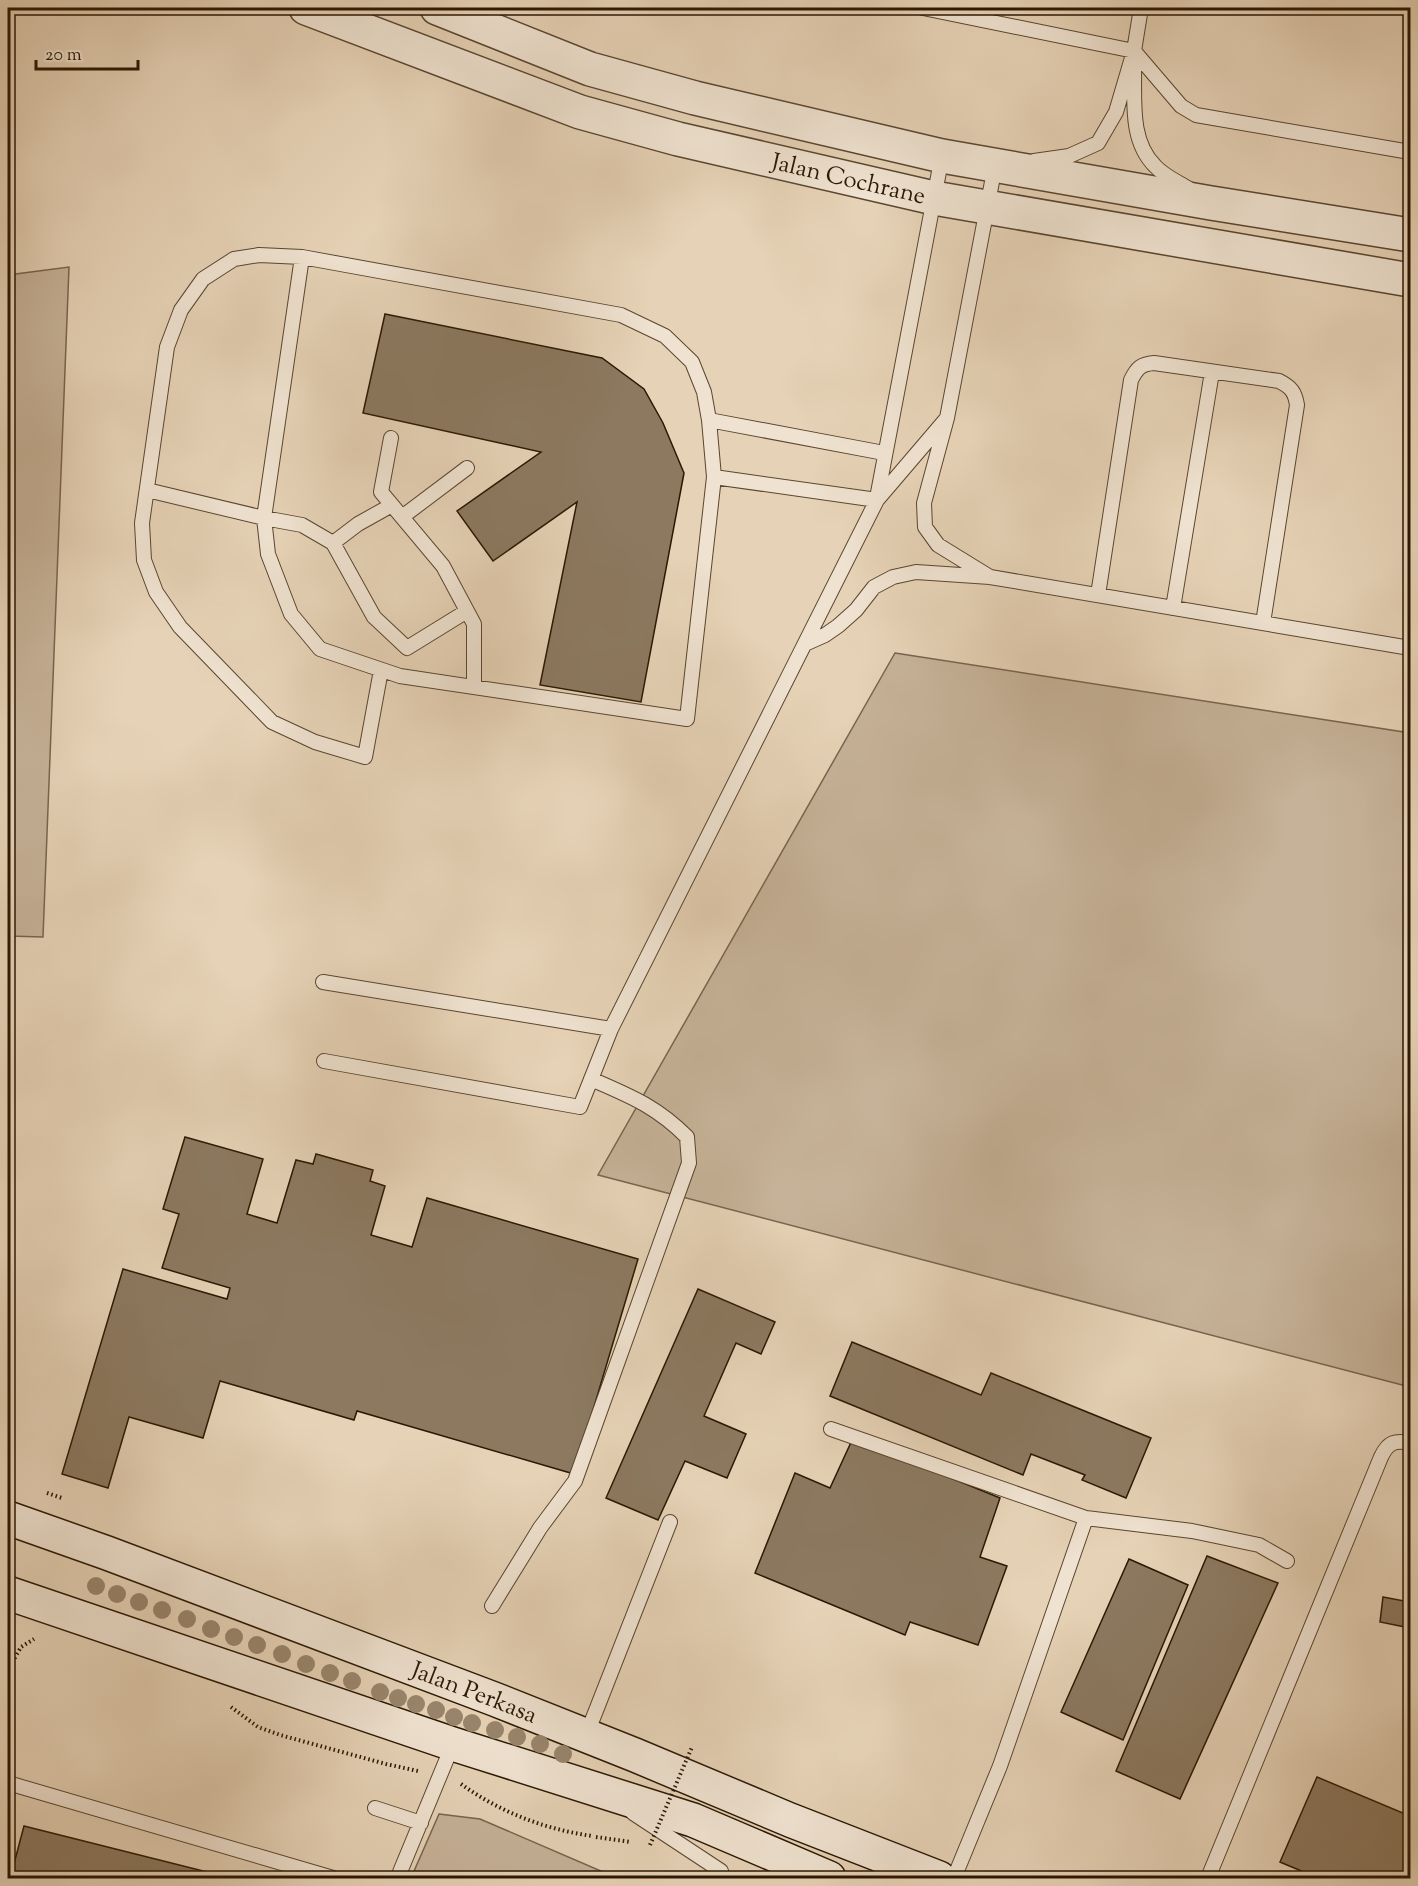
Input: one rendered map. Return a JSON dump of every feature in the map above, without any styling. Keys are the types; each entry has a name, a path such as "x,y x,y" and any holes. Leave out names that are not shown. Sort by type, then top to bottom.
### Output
{"street":[{"name":"Jalan Cochrane","path":"306,8 580,112 678,139 987,209 1410,280"},
{"name":"Jalan Cochrane","path":"437,8 590,69 694,98 942,156 1410,235"},
{"name":"Jalan Perkasa","path":"8,1518 472,1690 939,1878"},
{"path":"8,1593 453,1744 693,1820 829,1878"}],"lane":[{"path":"923,8 1134,51 1181,106 1196,115 1410,152"},
{"path":"990,577 938,545 925,527 924,503 946,418 995,166 1069,156 1098,143 1116,112 1134,51 1141,8"},
{"path":"1134,51 1135,111 1141,149 1156,168 1211,203"},
{"path":"877,500 942,156"},
{"path":"302,257 264,518 268,554 291,614 320,649 381,670 400,676 687,719 714,477 704,392 692,362 665,336 621,315 302,257 259,255 234,260 203,279 181,310 167,347 141,523 144,560 156,592 180,627 272,722 315,742 365,757 381,670"},
{"path":"1098,595 1131,380 1136,370 1144,364 1154,363 1279,381 1289,386 1296,394 1297,405 1263,623"},
{"path":"1173,608 1212,372"},
{"path":"324,1061 580,1107 611,1029 877,500 946,418"},
{"path":"709,420 885,453"},
{"path":"391,438 381,492 443,566 474,624 474,687"},
{"path":"402,518 467,468"},
{"path":"714,477 877,500"},
{"path":"147,490 302,525 333,543 374,616 407,648 467,611"},
{"path":"333,543 358,524 392,505"},
{"path":"807,643 838,626 856,610 874,587 893,577 916,572 990,577 1410,648"},
{"path":"323,982 611,1029"},
{"path":"492,1606 540,1528 575,1481 689,1163 687,1137 670,1120 650,1106 591,1079"},
{"path":"831,1429 1086,1518 1192,1531 1259,1545 1287,1562"},
{"path":"1208,1878 1381,1457 1388,1444 1410,1443"},
{"path":"954,1878 1000,1766 1086,1518"},
{"path":"586,1736 670,1522"},
{"path":"400,1872 453,1744"},
{"path":"8,1783 333,1878"},
{"path":"605,1793 668,1838 721,1871"},
{"path":"375,1808 421,1823"}],"path":[{"path":"460,1783 479,1797 520,1818 574,1834 650,1845 692,1747"}],"shaded area":[{"path":"69,267 43,937 8,936 8,275"},
{"path":"895,653 1410,733 1410,1387 598,1175"},
{"path":"439,1814 480,1819 617,1878 411,1878"}],"building":[{"path":"385,314 602,358 644,389 663,423 684,473 641,702 540,685 577,502 493,561 457,511 541,452 363,413"},
{"path":"185,1137 263,1159 247,1214 277,1223 296,1160 313,1164 316,1154 373,1170 370,1181 385,1186 371,1235 412,1247 427,1198 638,1259 574,1474 357,1411 354,1420 220,1381 203,1438 129,1417 108,1488 62,1474 123,1269 227,1299 230,1288 162,1268 179,1214 163,1209"},
{"path":"698,1289 775,1322 761,1354 736,1343 704,1416 746,1434 727,1478 685,1461 658,1520 606,1498"},
{"path":"852,1342 981,1395 991,1373 1151,1438 1126,1498 1082,1480 1085,1475 1031,1454 1023,1475 830,1396"},
{"path":"853,1438 1000,1498 980,1557 1007,1566 978,1645 910,1622 905,1635 755,1573 795,1473 830,1488"},
{"path":"1207,1556 1278,1583 1180,1799 1116,1771"},
{"path":"1129,1559 1188,1585 1123,1740 1061,1712"},
{"path":"1383,1597 1410,1602 1410,1628 1380,1622"},
{"path":"1317,1777 1410,1816 1410,1878 1318,1878 1280,1862"},
{"path":"24,1826 231,1878 8,1878 8,1874 11,1875"}]}
